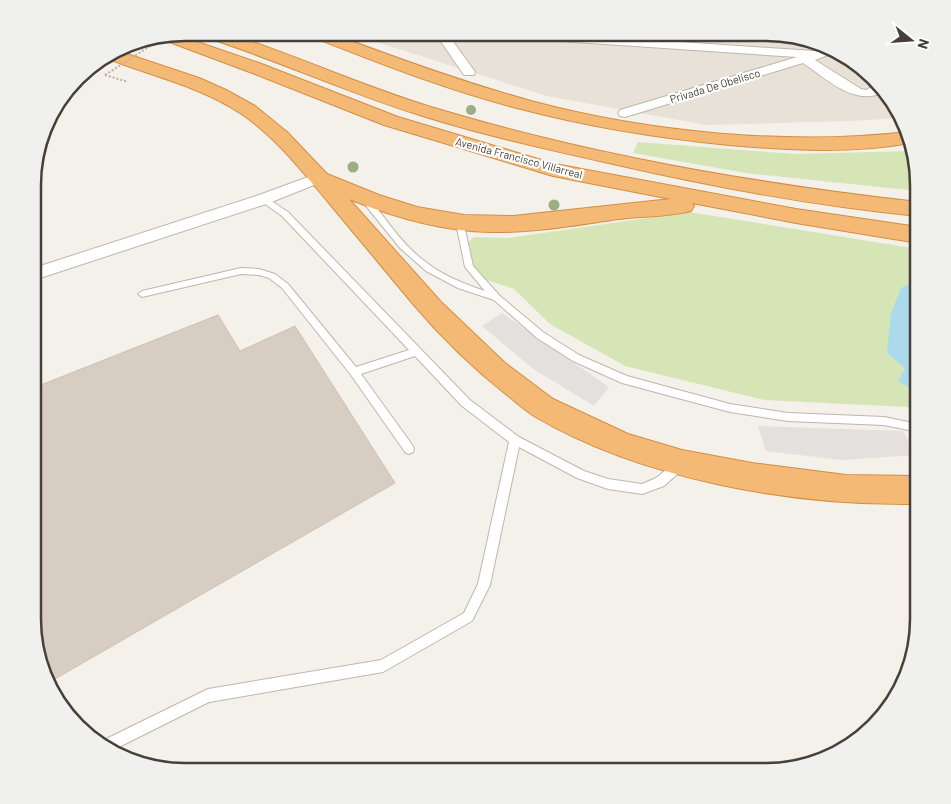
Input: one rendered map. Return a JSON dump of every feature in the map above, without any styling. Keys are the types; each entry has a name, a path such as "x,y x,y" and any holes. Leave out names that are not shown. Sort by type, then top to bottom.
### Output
{"highway":[{"name":"Avenida Francisco Villarreal","path":"179,42 391,121 553,170 796,216 909,234"},
{"name":"Avenida Francisco Villarreal","path":"241,42 432,113 529,140 763,189 857,203 909,208"},
{"path":"340,42 440,79 499,97 558,113 619,125 692,136 772,143 843,143 902,138"},
{"path":"123,56 220,94 248,110 280,136 432,309 496,371 543,407 622,445 682,463 752,477 846,489 910,490"},
{"path":"120,57 134,61"},
{"path":"318,178 366,200 398,210 460,223 512,225 678,206 796,216"}],"street":[{"path":"447,42 469,72"},
{"name":"Privada De Obelisco","path":"617,42 811,57"},
{"path":"822,52 811,57 856,92 867,94 874,92"},
{"name":"Privada De Obelisco","path":"625,113 811,57"},
{"path":"41,272 264,199 318,178"}],"lane":[{"path":"264,199 285,214 415,352 466,403 515,440 581,475 617,486 642,489 660,482 682,463"},
{"path":"366,200 407,250 428,269 459,286 497,298"},
{"path":"460,223 469,267 497,298 540,335 576,358 625,380 730,408 788,416 884,422 910,427"},
{"path":"142,294 241,271 259,272 272,276 285,286 354,372 409,449"},
{"path":"354,372 415,352"},
{"path":"113,743 208,696 383,666 468,617 484,585 515,440"}],"path":[{"path":"129,82 105,75 153,45"}],"shaded area":[{"path":"376,42 775,42 794,44 821,52 853,71 880,98 893,119 706,125 547,96"},
{"path":"502,313 609,387 594,406 532,368 482,326"},
{"path":"758,426 903,431 910,443 910,455 841,460 766,451"}],"green space":[{"path":"638,142 795,154 906,151 909,190 746,173 633,153"},
{"path":"689,212 909,248 910,408 764,400 625,366 550,324 514,289 484,279 470,264 464,246 474,237 508,238"}],"water":[{"path":"909,284 909,387 898,381 905,368 887,353 891,313 901,288"}],"building":[{"path":"218,315 240,351 295,326 395,483 55,679 44,647 42,628 41,385"}]}
